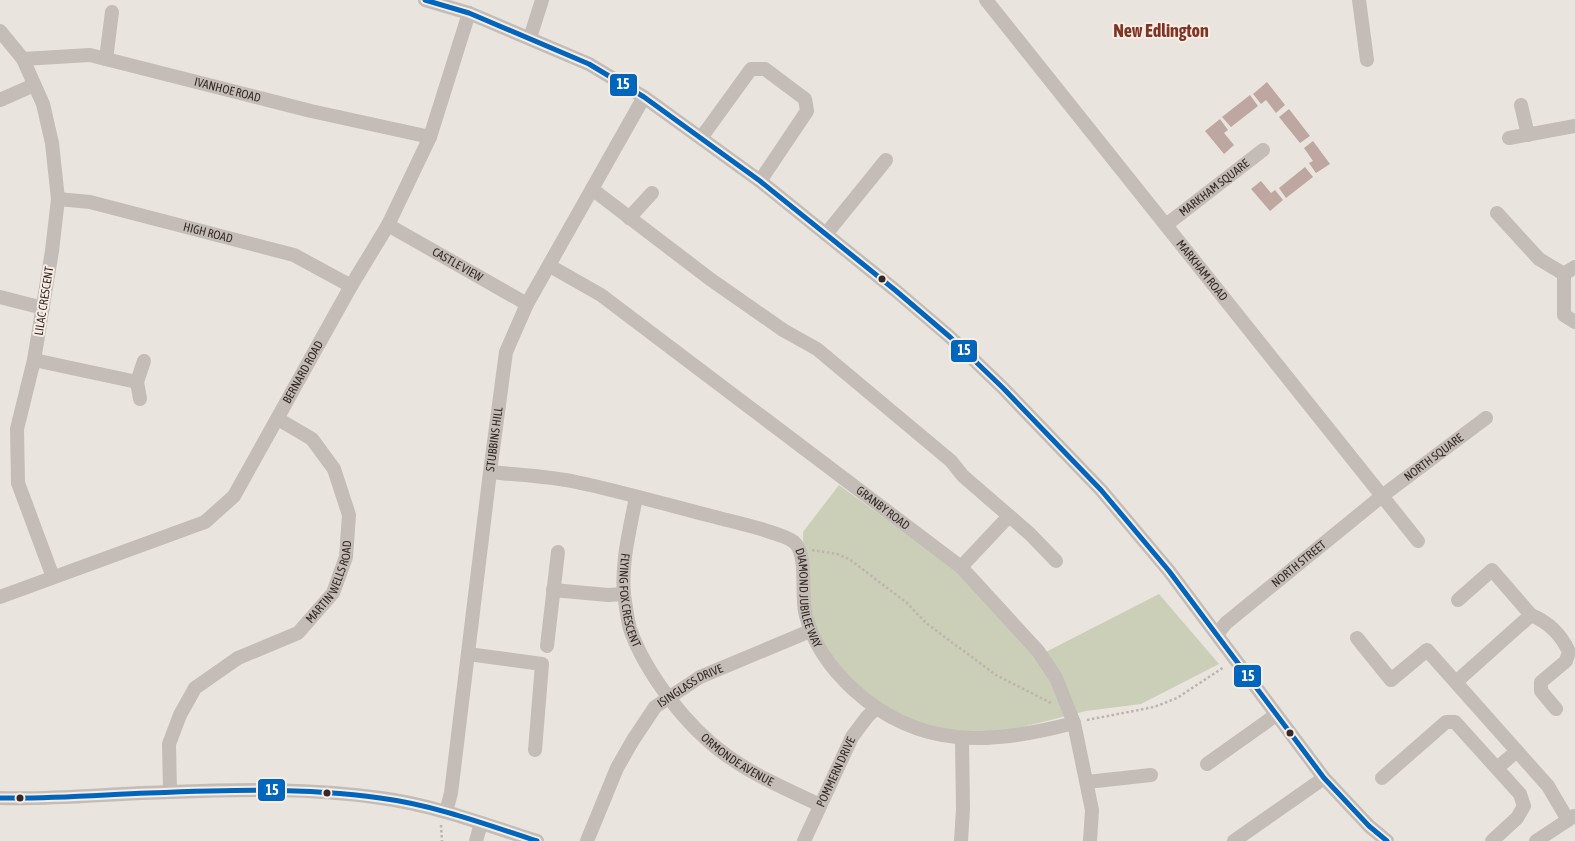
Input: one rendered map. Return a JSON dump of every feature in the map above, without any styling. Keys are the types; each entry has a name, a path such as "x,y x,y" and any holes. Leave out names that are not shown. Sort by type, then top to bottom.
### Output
{"street":[{"path":"425,0 469,13 589,64 644,97 760,181 950,337 1003,388 1100,490 1169,571 1324,778 1369,826 1387,841"},
{"path":"530,38 542,0"},
{"name":"MARKHAM ROAD","path":"986,0 1418,541"},
{"path":"1360,0 1368,60"},
{"path":"106,59 112,12"},
{"name":"BERNARD ROAD","path":"0,597 205,522 234,496 351,286 388,225 430,137 469,13"},
{"name":"LILAC CRESCENT","path":"0,31 23,59 43,104 52,143 58,199 52,251 34,360 17,429 18,483 53,577"},
{"name":"IVANHOE ROAD","path":"23,59 90,55 311,111 430,137"},
{"path":"701,138 751,69 765,69 805,99 807,111 760,181"},
{"path":"0,100 34,84"},
{"name":"STUBBINS HILL","path":"446,812 452,792 506,352 527,304 644,97"},
{"path":"1521,105 1528,135"},
{"path":"1509,138 1575,126"},
{"name":"MARKHAM SQUARE","path":"1166,225 1263,150"},
{"path":"826,234 886,160"},
{"path":"592,189 718,285 783,330 817,350 951,461 963,476 1030,534 1056,561"},
{"path":"629,218 652,193"},
{"name":"HIGH ROAD","path":"58,199 90,202 294,254 351,286"},
{"path":"1496,213 1539,259 1569,271 1564,315 1575,322"},
{"name":"CASTLE VIEW","path":"388,225 527,304"},
{"name":"GRANBY ROAD","path":"550,266 601,295 961,567 1038,651 1056,678 1074,723 1087,782 1092,810 1090,841"},
{"path":"0,297 43,308"},
{"path":"34,360 137,382"},
{"path":"140,399 137,382 144,361"},
{"name":"NORTH SQUARE","path":"1382,496 1486,418"},
{"name":"MARTIN WELLS ROAD","path":"170,792 169,744 180,715 195,688 238,658 298,632 333,593 346,557 350,515 334,470 312,439 278,419"},
{"name":"DIAMOND JUBILEE WAY","path":"490,472 574,481 744,524 794,543 802,557 805,613 810,631 824,657 861,697 892,718 921,730 962,738 1015,735 1074,723"},
{"name":"NORTH STREET","path":"1217,634 1226,623 1382,496"},
{"name":"FLYING FOX CRESCENT","path":"636,497 624,565 624,594 630,628 644,660 669,696"},
{"path":"961,567 1009,516"},
{"path":"547,646 558,552"},
{"path":"1458,600 1492,570 1531,615 1544,620 1552,627 1569,652 1566,661 1541,682 1541,691 1556,709"},
{"path":"554,590 608,595 624,594"},
{"path":"1456,682 1531,615"},
{"name":"ISINGLASS DRIVE","path":"587,841 617,768 632,740 655,707 669,696 706,674 810,631"},
{"path":"1357,638 1390,680 1427,650 1548,786 1571,818 1536,841"},
{"path":"468,654 542,664 535,750"},
{"name":"ORMONDE AVENUE","path":"669,696 688,720 725,754 759,775 820,805"},
{"name":"POMMERN DRIVE","path":"804,841 852,737 876,708"},
{"path":"1207,764 1276,715"},
{"path":"1382,778 1446,722 1455,722 1520,794 1524,806 1517,818 1492,841"},
{"path":"961,841 963,809 962,738"},
{"path":"1497,768 1517,751"},
{"path":"1087,782 1151,775"},
{"path":"1234,841 1324,778"},
{"path":"0,798 39,799 170,792 305,791 382,798 446,812 537,841"},
{"path":"476,841 481,823"}],"path":[{"path":"798,549 838,554 849,559 907,603 926,623 996,675 1060,707 1068,706"},
{"path":"1074,723 1154,707 1177,698 1236,659"}],"green space":[{"path":"839,485 957,571 1036,657 1159,594 1219,664 1141,704 1086,711 1015,729 962,735 905,719 848,682 805,613 803,532"}],"building":[{"path":"1267,82 1285,105 1276,113 1266,100 1261,104 1253,94"},
{"path":"1250,95 1258,106 1231,127 1222,117"},
{"path":"1289,109 1310,136 1300,143 1279,117"},
{"path":"1220,119 1228,130 1224,133 1234,145 1224,154 1205,131"},
{"path":"1313,141 1330,164 1316,173 1309,163 1313,161 1304,148"},
{"path":"1305,167 1313,177 1286,198 1279,188"},
{"path":"1261,181 1271,193 1275,190 1283,200 1270,211 1251,189"}],"transit line":[{"name":"15","path":"425,0 469,13 589,64 644,97 760,181 950,337 1003,388 1101,490 1169,571 1324,778 1369,826 1387,841"},
{"name":"15","path":"0,798 235,790 322,792 380,798 420,805 537,841"}],"district":[{"name":"New Edlington","path":"1161,30"}]}
